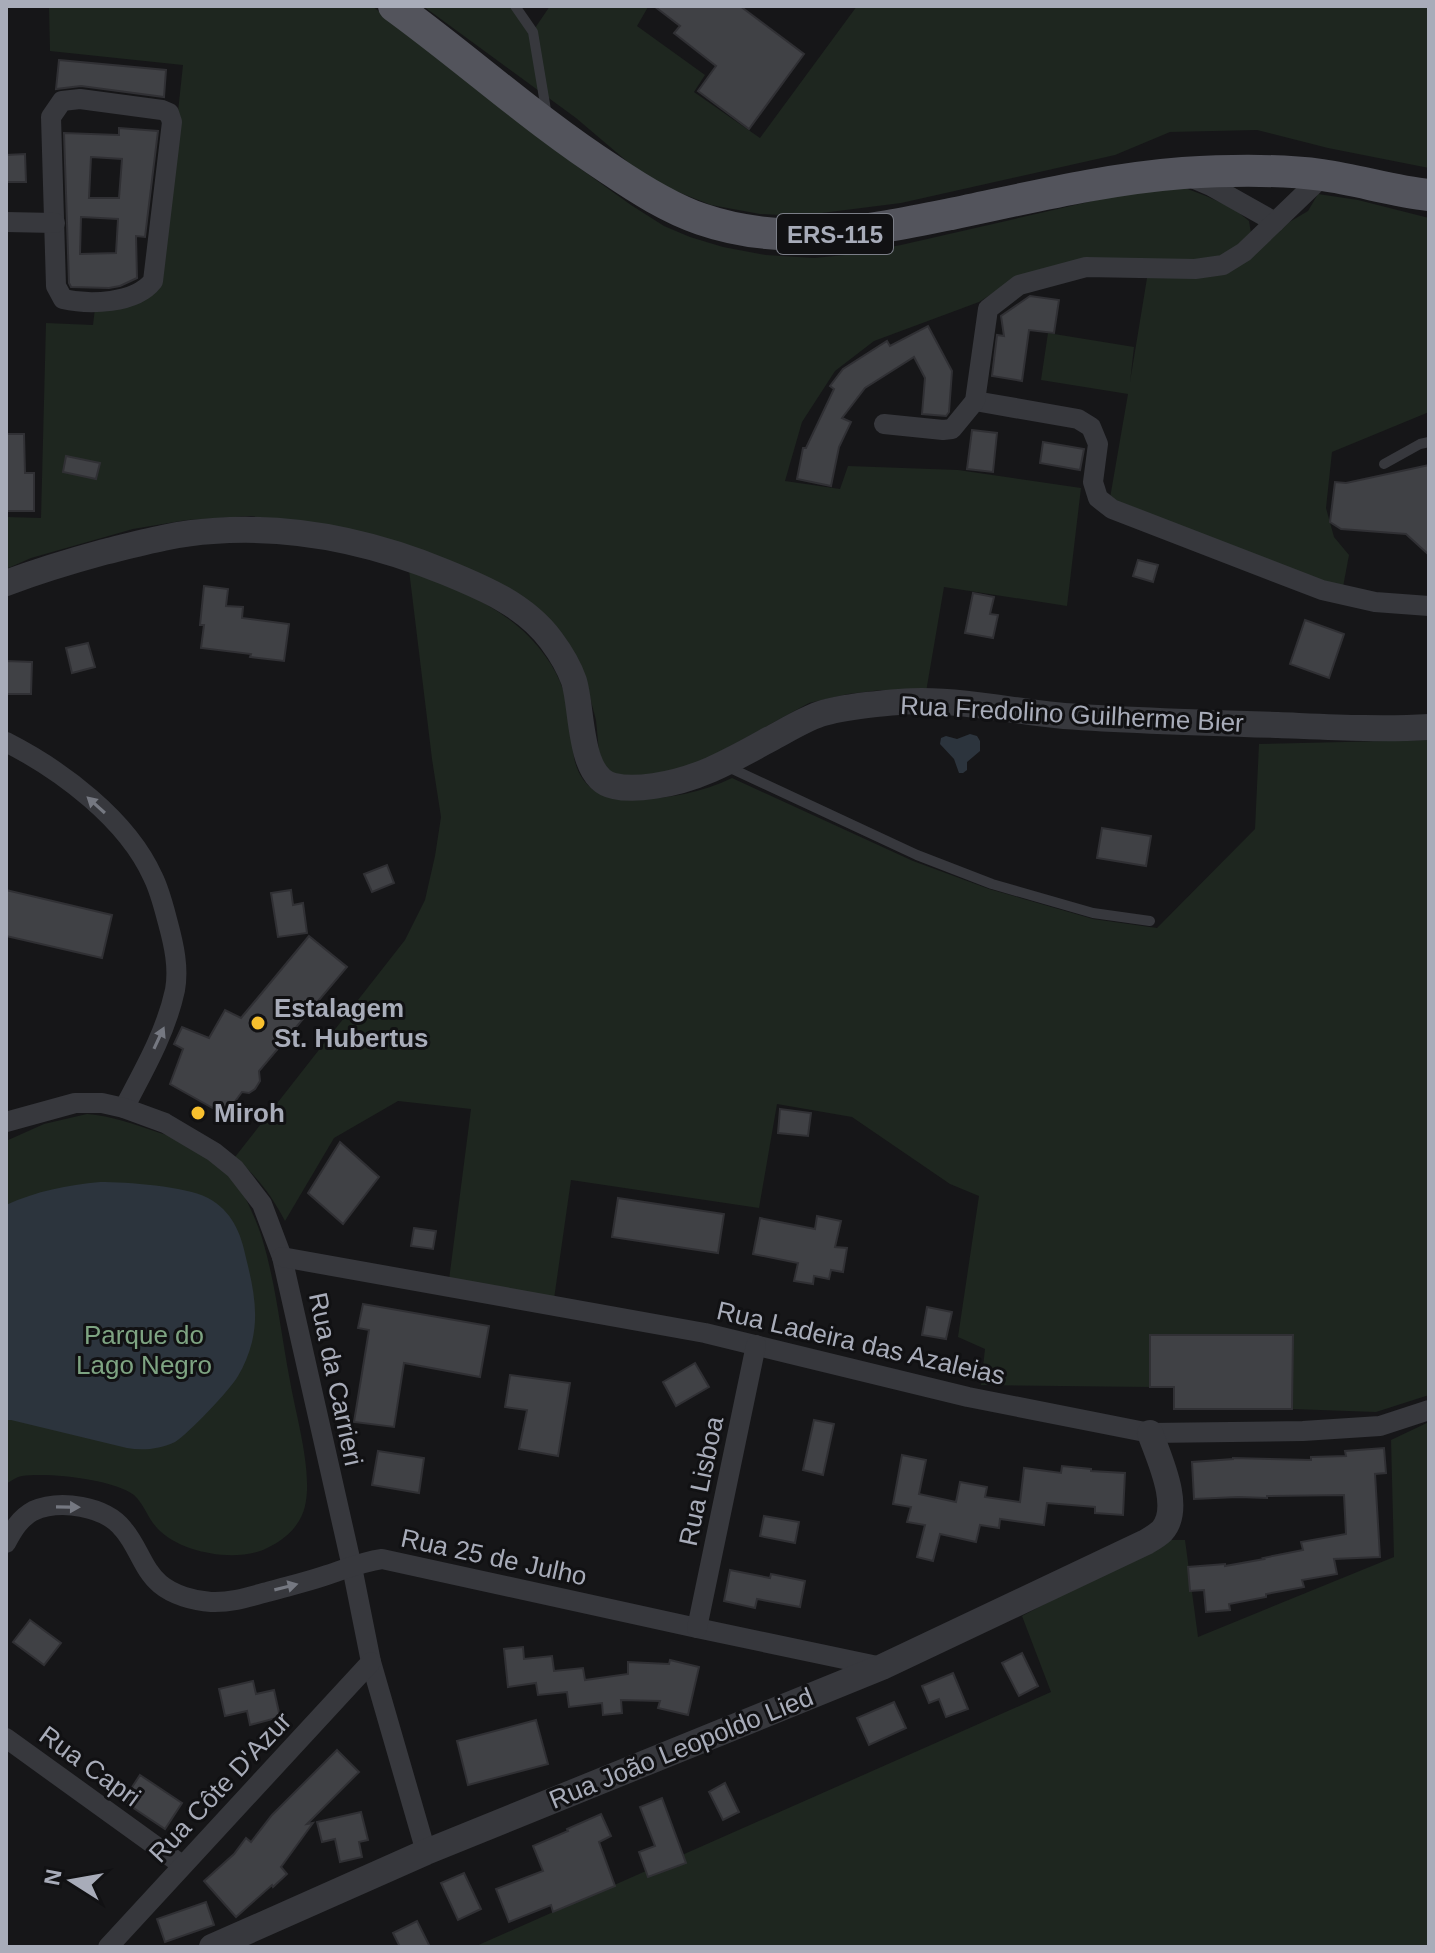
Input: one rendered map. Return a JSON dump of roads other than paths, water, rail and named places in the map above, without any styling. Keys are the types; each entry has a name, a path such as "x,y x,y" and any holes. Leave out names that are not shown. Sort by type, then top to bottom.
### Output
{"main road":[{"name":"ERS-115","path":"394,6 549,126 630,183 700,219 770,235 835,234 878,228 1058,192 1182,173 1238,170 1324,175 1425,195"}],"street":[{"path":"80,99 169,113 172,122 150,286 127,298 80,303 63,299 56,286 55,223 51,117 62,101 80,99"},
{"path":"1182,173 1275,222"},
{"path":"884,424 952,429 975,401 988,309 1019,285 1086,267 1195,269 1223,265 1244,252 1324,175"},
{"path":"6,222 55,223"},
{"path":"975,401 1078,419 1091,427 1098,444 1093,482 1098,498 1112,509 1322,590 1375,602 1429,606"},
{"name":"Rua Fredolino Guilherme Bier","path":"6,583 142,542 215,530 287,532 385,550 486,590 536,622 565,661 578,698 590,766 598,778 610,786 642,787 693,778 819,714 857,706 922,701 1138,721 1429,727"},
{"path":"6,742 66,778 107,814 154,877 174,947 175,987 164,1028 124,1108"},
{"name":"Rua da Carrieri","path":"6,1122 75,1103 102,1103 124,1108 165,1123 214,1152 235,1169 262,1204 282,1257 371,1662 426,1852"},
{"name":"Rua Ladeira das Azaleias","path":"282,1257 705,1333 968,1397 1150,1433 1303,1431 1380,1426 1429,1410"},
{"name":"Rua Lisboa","path":"697,1628 756,1345"},
{"name":"Rua João Leopoldo Lied","path":"212,1947 426,1852 882,1667 1146,1542 1163,1530 1171,1511 1170,1493 1150,1433"},
{"name":"Rua 25 de Julho","path":"6,1543 17,1524 31,1512 61,1506 93,1509 122,1527 158,1583 176,1594 210,1602 252,1597 364,1561 382,1559 882,1667"},
{"name":"Rua Côte D'Azur","path":"108,1947 371,1662"},
{"name":"Rua Capri","path":"6,1738 182,1865"}],"lane":[{"path":"515,6 533,32 549,126"},
{"path":"1384,464 1429,442"},
{"path":"723,765 917,855 992,884 1093,913 1150,921"}],"place":[{"name":"Estalagem St. Hubertus","path":"258,1023"},
{"name":"Miroh","path":"198,1113"}],"park label":[{"name":"Parque do Lago Negro","path":"144,1350"}]}
